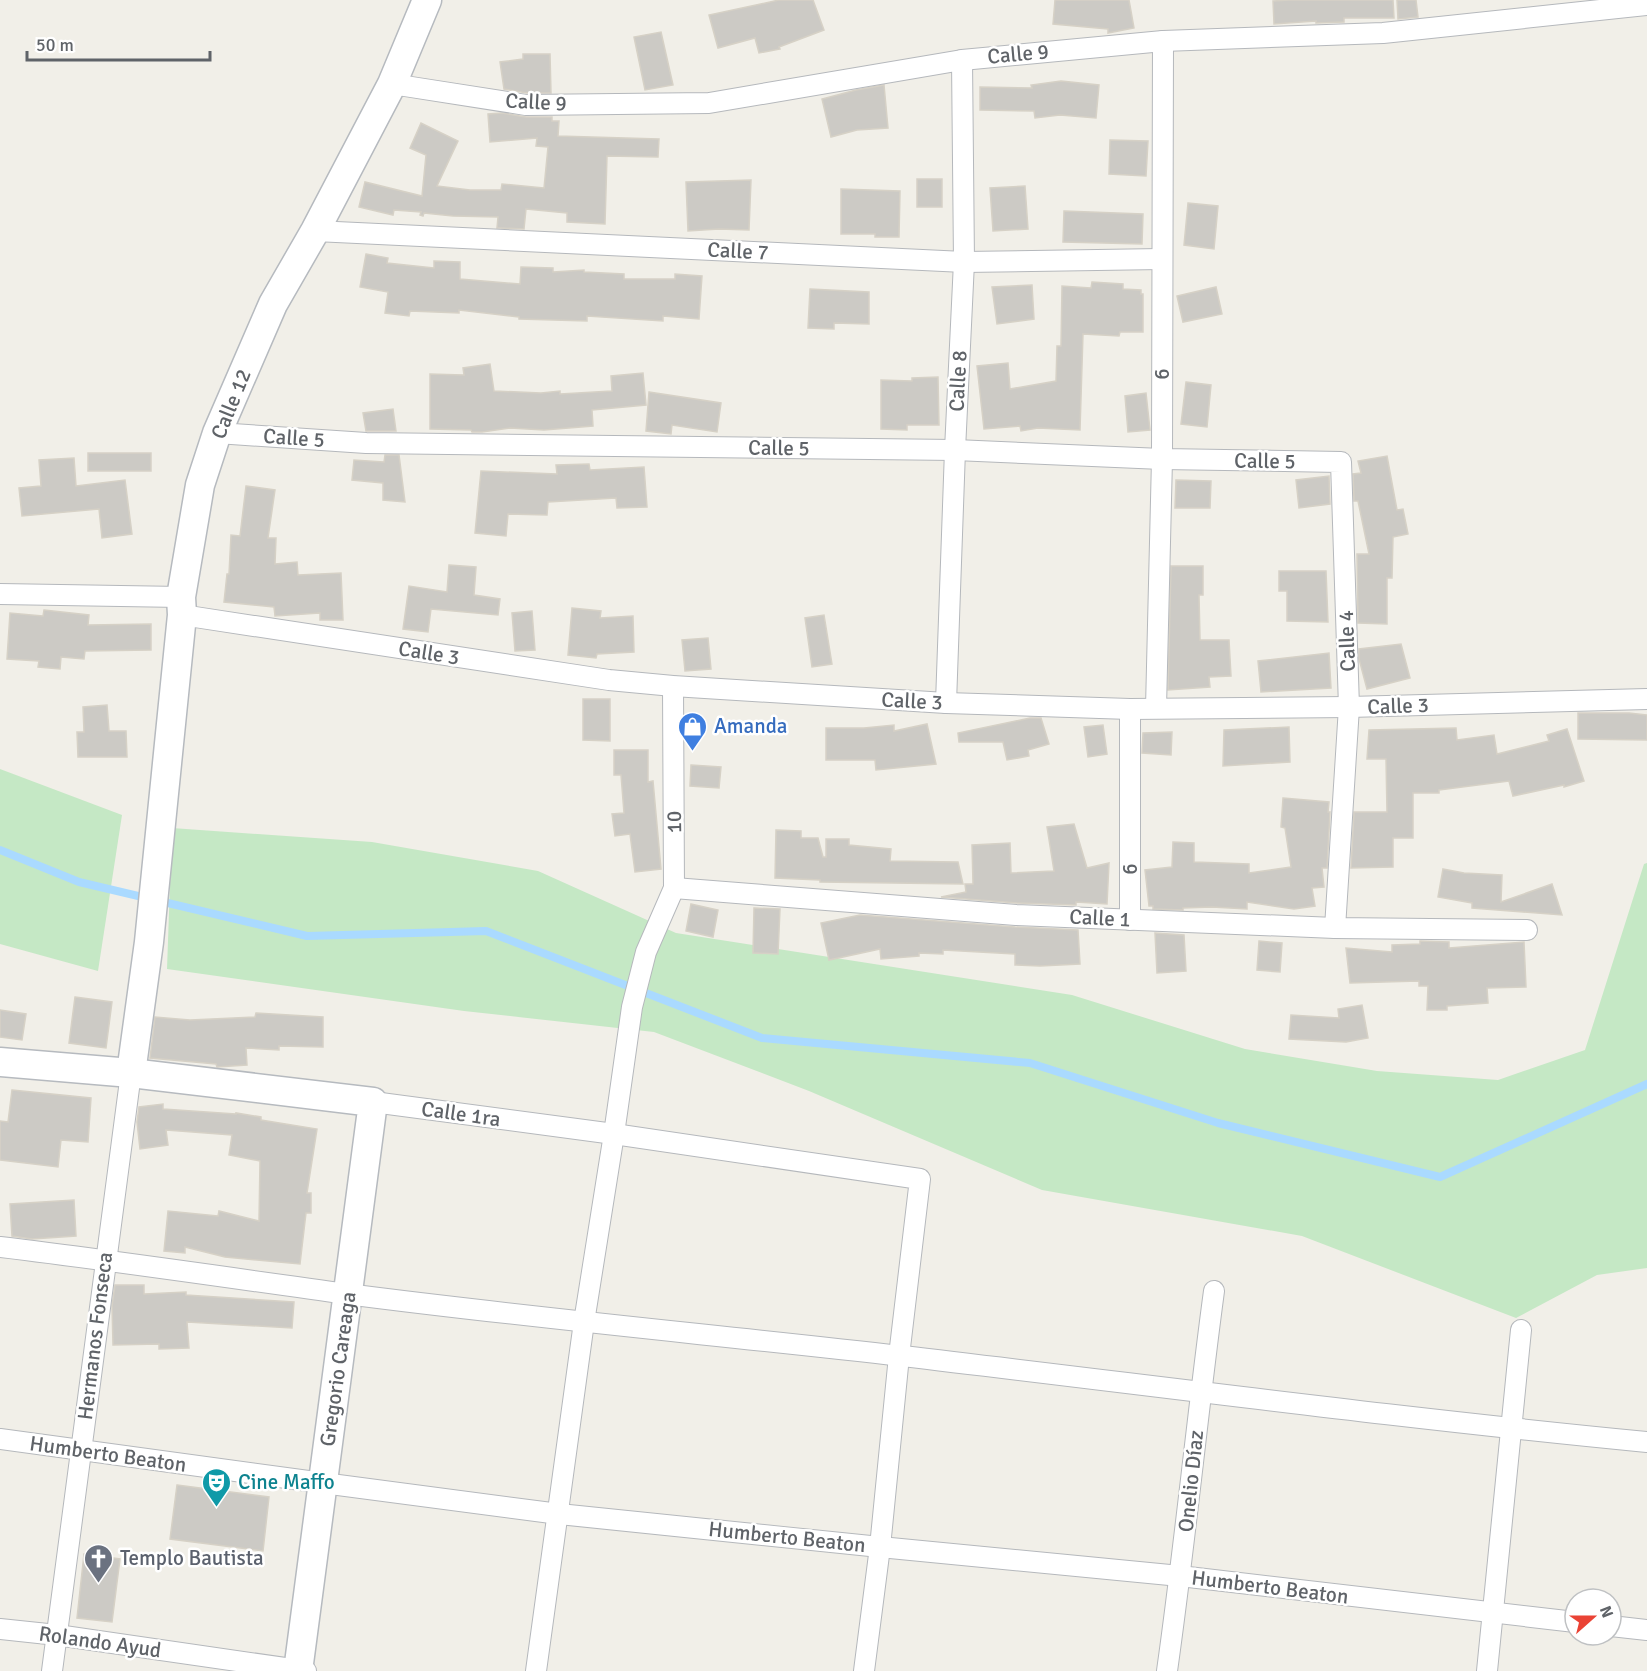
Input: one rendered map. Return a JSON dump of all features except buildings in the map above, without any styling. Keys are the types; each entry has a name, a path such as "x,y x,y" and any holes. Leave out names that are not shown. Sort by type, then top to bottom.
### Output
{"street":[{"name":"Calle 12","path":"131,1072 149,942 182,606 200,485 218,433 273,303 315,231 392,84 427,0"},
{"name":"Calle 9","path":"392,84 526,105 709,103 962,60 1163,40 1383,33 1647,5"},
{"name":"6","path":"1156,708 1162,459 1163,40"},
{"name":"Calle 8","path":"946,703 964,262 962,60"},
{"name":"Calle 7","path":"315,231 964,262 1162,259"},
{"name":"Calle 5","path":"218,433 366,443 955,450 1162,459 1341,462"},
{"name":"Calle 4","path":"1335,928 1349,708 1341,462"},
{"name":"Calle 3","path":"0,594 182,606 609,680 673,686 946,703 1130,710 1349,708 1647,699"},
{"name":"10","path":"536,1671 584,1322 632,1007 646,952 675,888 673,686"},
{"name":"6","path":"1130,710 1130,920"},
{"name":"Calle 1","path":"675,888 1016,915 1335,928 1527,930"},
{"name":"Calle 1ra","path":"0,1062 131,1072 373,1102 614,1134 920,1179 899,1356"},
{"name":"Hermanos Fonseca","path":"52,1671 131,1072"},
{"name":"Gregorio Careaga","path":"300,1671 373,1102"},
{"path":"0,1247 348,1294 584,1322 899,1356 1510,1429 1647,1442"},
{"name":"Onelio Díaz","path":"1167,1671 1214,1291"},
{"path":"1487,1671 1521,1330"},
{"path":"864,1671 880,1547 899,1356"},
{"name":"Humberto Beaton","path":"0,1439 559,1514 1180,1576 1563,1621"},
{"path":"1623,1627 1647,1630"},
{"name":"Rolando Ayud","path":"0,1629 57,1635 300,1671"}],"green space":[{"path":"0,769 122,815 98,971 0,944"},
{"path":"172,828 372,842 538,871 676,933 1072,995 1245,1049 1377,1071 1498,1080 1585,1050 1644,864 1647,863 1647,1268 1597,1275 1516,1318 1302,1236 1042,1190 809,1091 654,1032 464,1011 167,969"}],"waterway":[{"path":"0,850 79,882 307,936 486,931 762,1038 1030,1063 1218,1123 1440,1177 1647,1084"}],"place":[{"name":"Amanda","path":"693,752"},
{"name":"Cine Maffo","path":"217,1508"},
{"name":"Templo Bautista","path":"99,1584"}]}
